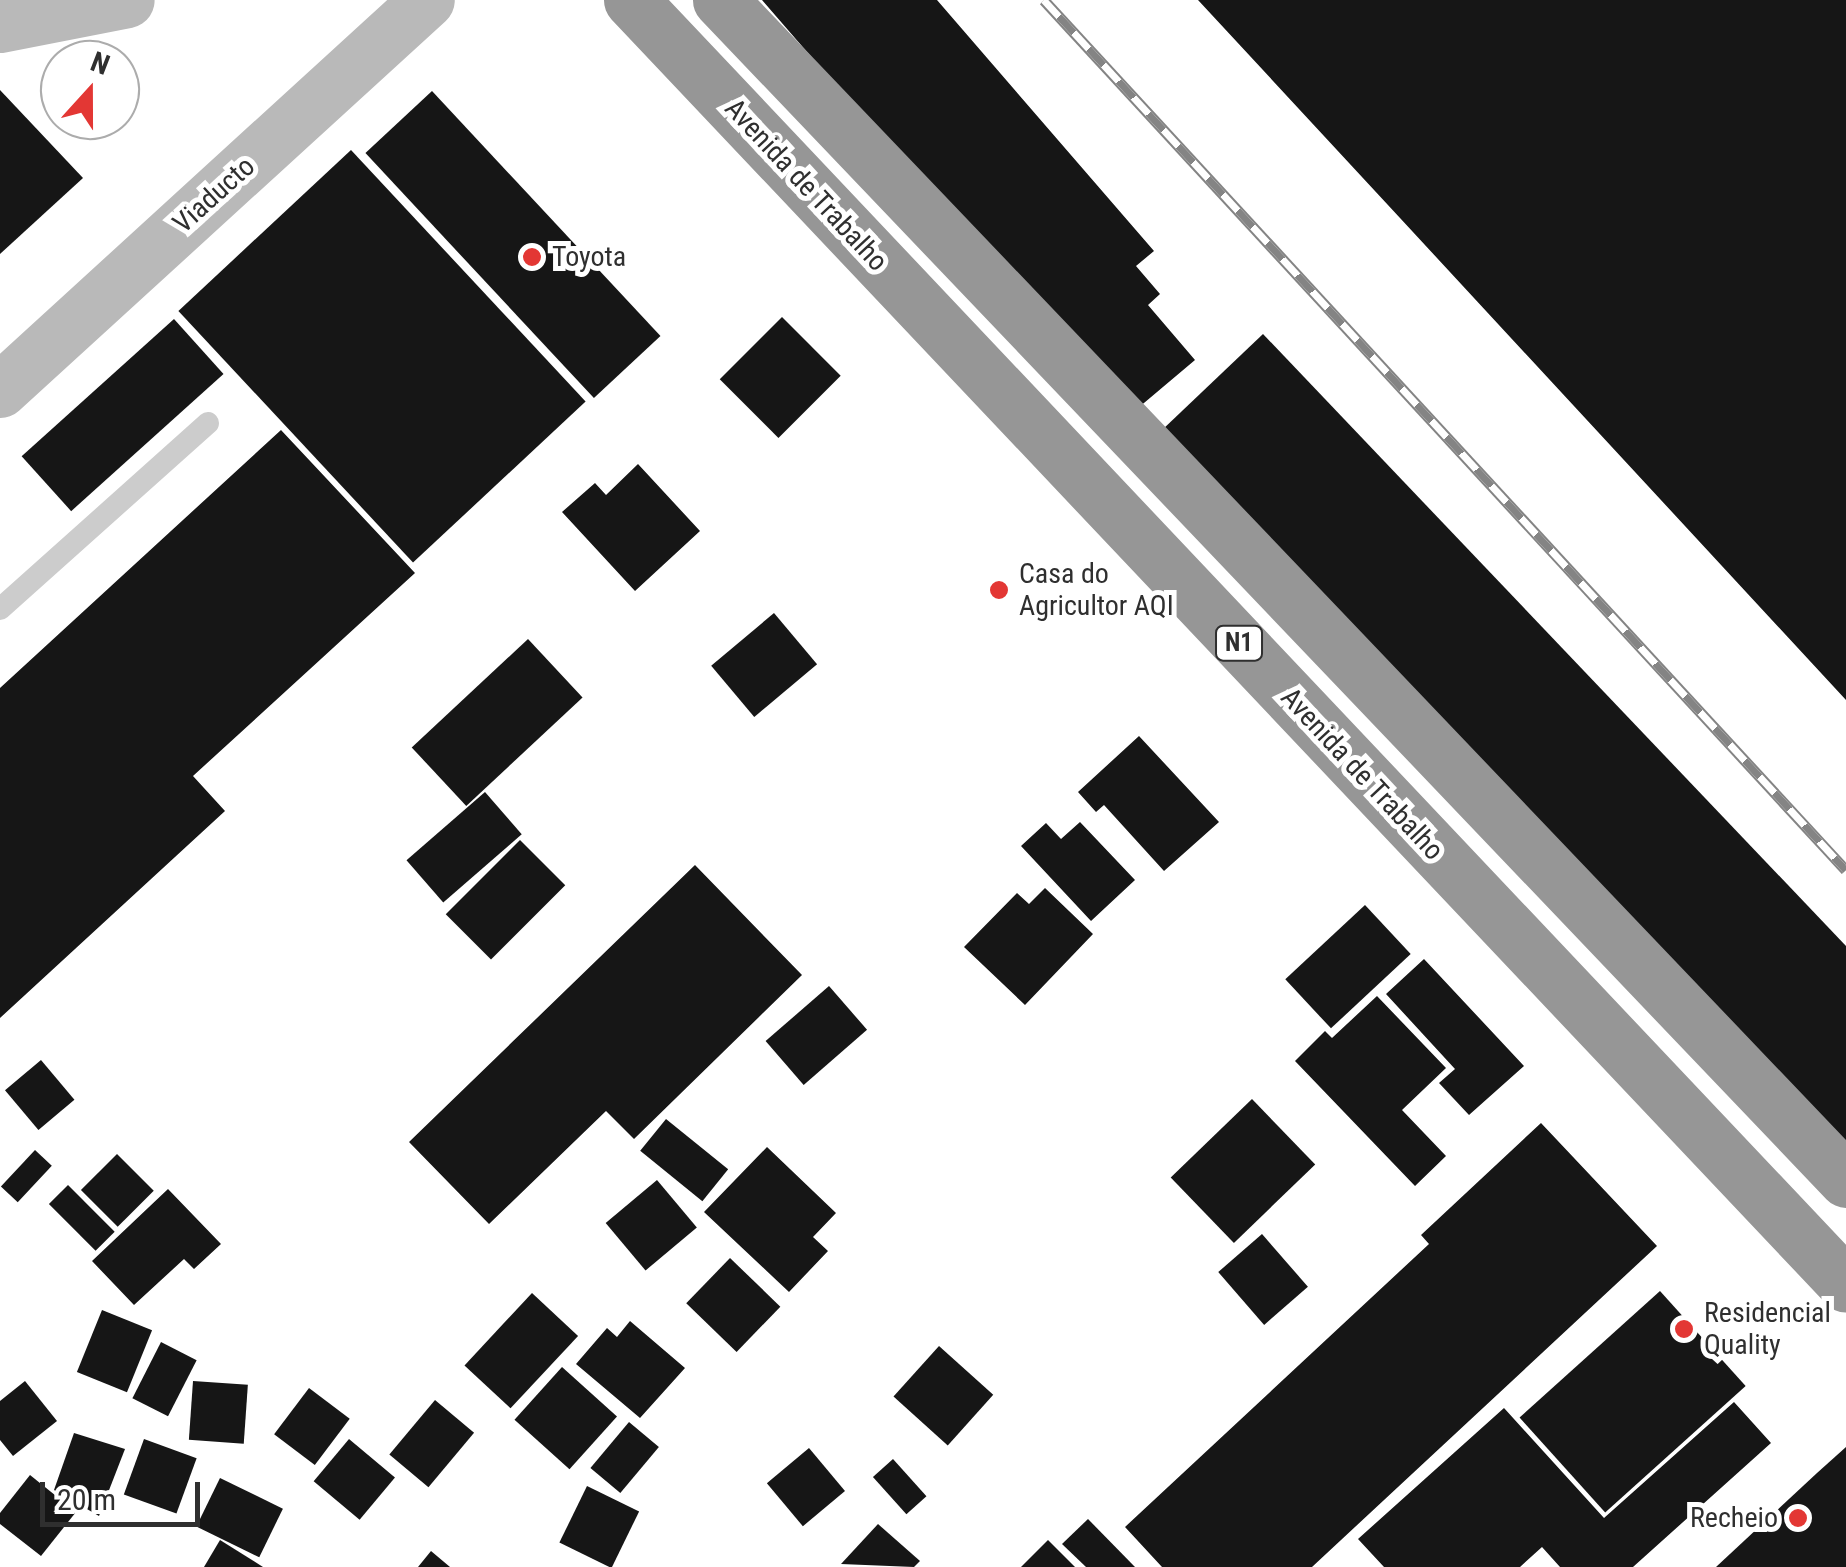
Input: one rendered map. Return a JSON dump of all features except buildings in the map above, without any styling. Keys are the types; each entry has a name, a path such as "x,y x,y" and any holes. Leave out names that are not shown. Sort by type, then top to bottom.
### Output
{"highway":[{"name":"Avenida de Trabalho","path":"631,0 1846,1286"},
{"name":"N1","path":"720,0 1846,1180"}],"street":[{"path":"0,25 127,0"},
{"name":"Viaducto","path":"0,390 427,0"}],"lane":[{"path":"0,610 208,423"}],"railway":[{"path":"1044,0 1846,870"}],"place":[{"name":"Toyota","path":"532,257"},
{"name":"Casa do Agricultor AQI","path":"999,590"},
{"name":"Residencial Quality","path":"1684,1329"},
{"name":"Recheio","path":"1798,1518"}]}
